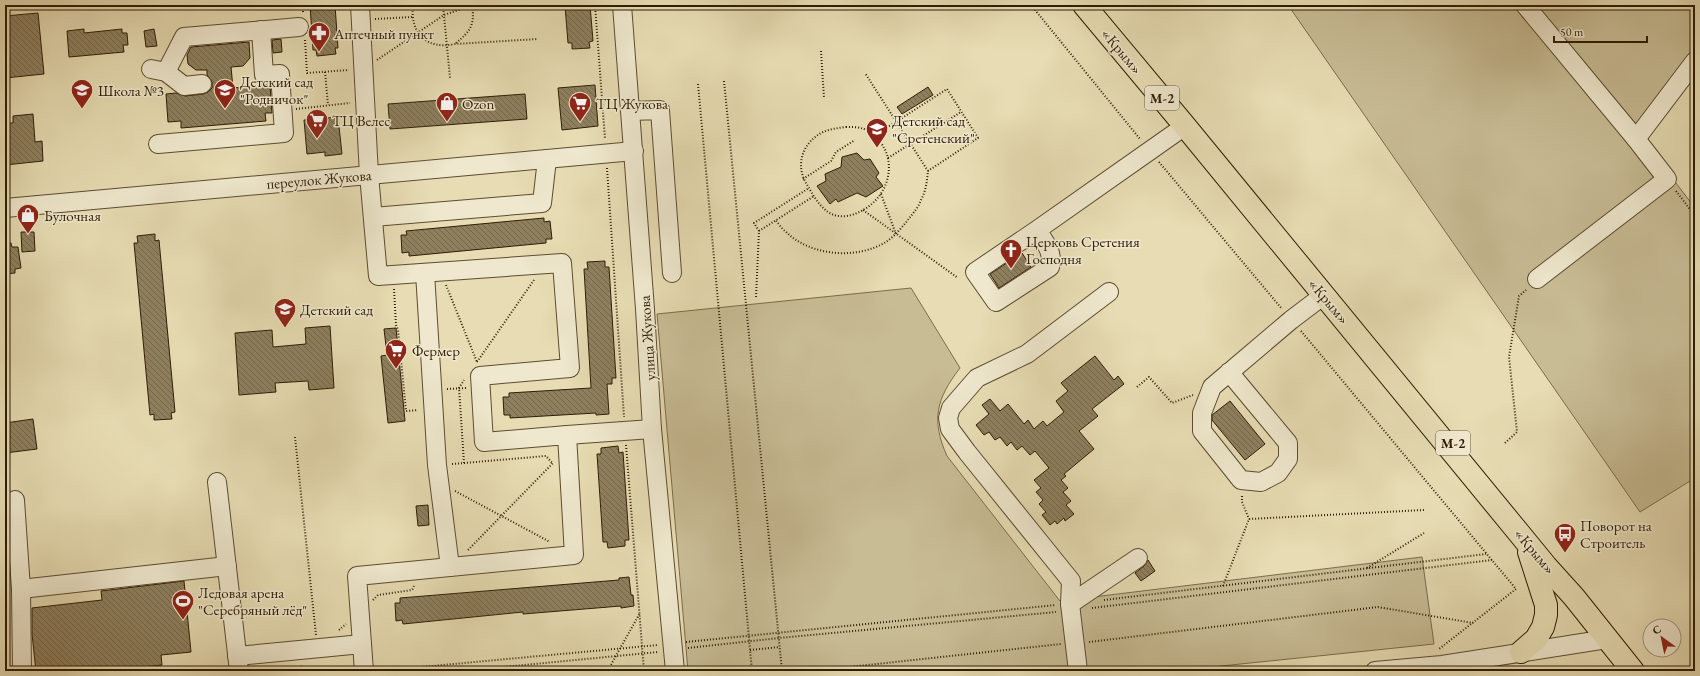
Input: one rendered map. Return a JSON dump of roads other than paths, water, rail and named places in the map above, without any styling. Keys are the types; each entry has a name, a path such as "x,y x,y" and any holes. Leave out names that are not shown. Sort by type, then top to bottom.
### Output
{"highway":[{"name":"«Крым»","path":"1084,5 1574,597 1607,639"},
{"name":"«Крым»","path":"1092,5 1551,562 1574,597"},
{"path":"1521,652 1536,638 1543,627 1546,615 1546,605 1524,538"},
{"name":"М-2","path":"1607,639 1633,671"}],"street":[{"name":"улица Жукова","path":"622,5 634,151 652,429 675,671"},
{"path":"1525,5 1636,139 1666,179 1537,279"},
{"path":"360,12 357,70 369,175 378,276 562,263 570,368 480,376 484,442 568,442 625,431 652,429"},
{"path":"202,84 184,86 158,70 184,37 303,27"},
{"path":"158,144 284,133 280,74 264,75 261,30"},
{"path":"1636,139 1695,61"},
{"path":"631,111 660,110 672,273"},
{"path":"1037,230 1185,126"},
{"name":"переулок Жукова","path":"5,208 634,151"},
{"path":"373,217 542,203 547,159"},
{"path":"433,273 433,408 438,474 450,567"},
{"path":"1078,671 1070,607 1071,581 967,452 950,429 948,418 951,408 977,378 1027,354 1109,292"},
{"path":"1229,372 1288,443 1288,459 1278,473 1261,482 1241,480 1202,431 1202,413 1212,387 1229,372 1324,295"},
{"path":"364,671 357,576 574,555 568,442"},
{"path":"217,482 238,663 318,648 362,644"},
{"path":"15,500 20,589 22,671"},
{"path":"1070,607 1138,558"},
{"path":"20,589 227,566"},
{"path":"1381,671 1442,665 1607,639"}],"place":[{"name":"Аптечный пункт","path":"319,52"},
{"name":"Школа №3","path":"82,110"},
{"name":"Детский сад \"Родничок\"","path":"225,110"},
{"name":"Ozon","path":"447,122"},
{"name":"ТЦ Жукова","path":"580,122"},
{"name":"ТЦ Велес","path":"317,140"},
{"name":"Детский сад \"Сретенский\"","path":"877,148"},
{"name":"Булочная","path":"28,234"},
{"name":"Церковь Сретения Господня","path":"1011,270"},
{"name":"Детский сад","path":"285,328"},
{"name":"Фермер","path":"396,370"},
{"name":"Поворот на Строитель","path":"1565,554"},
{"name":"Ледовая арена \"Серебряный лёд\"","path":"183,620"}]}
